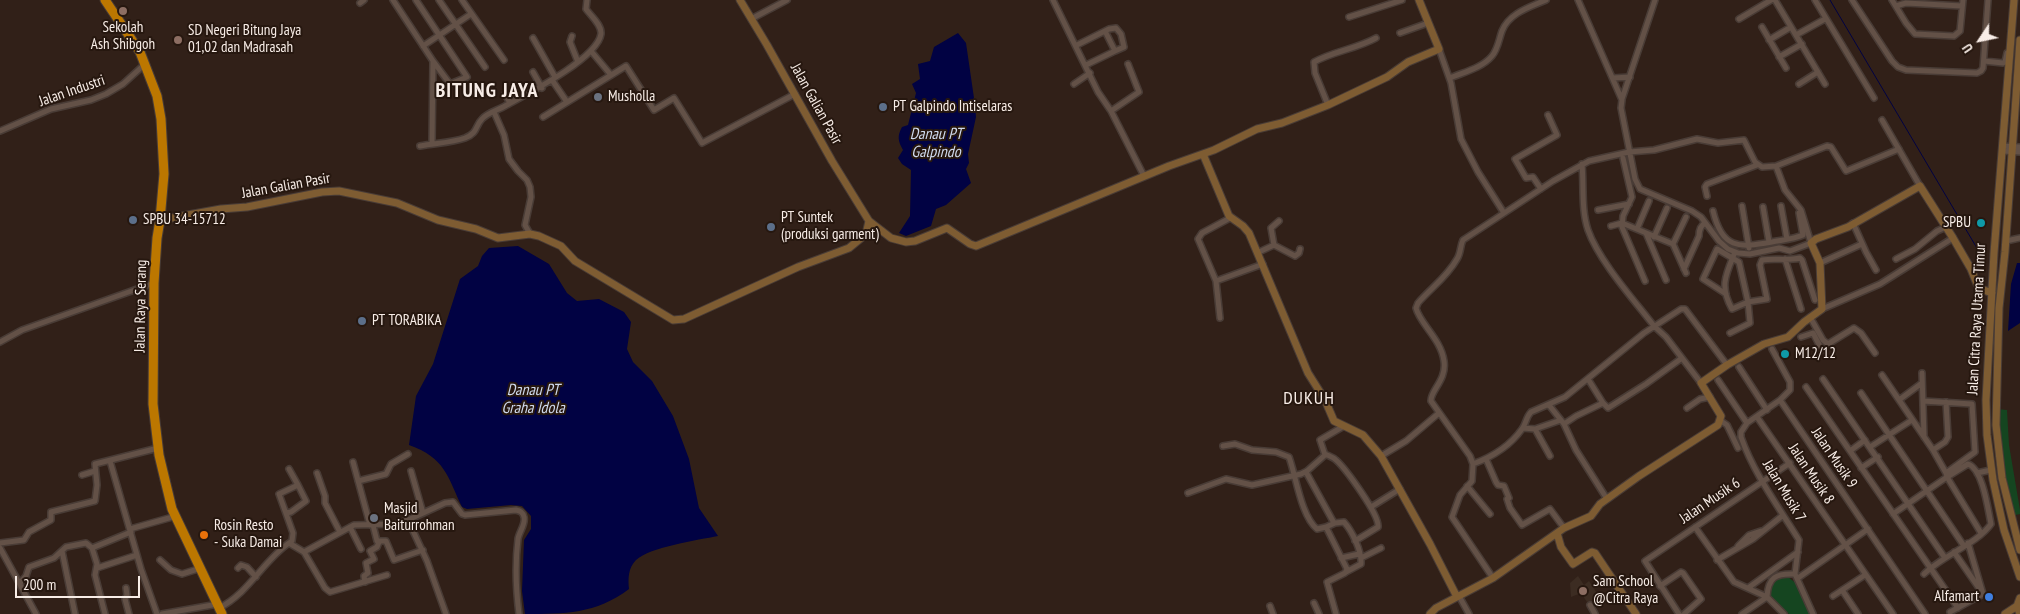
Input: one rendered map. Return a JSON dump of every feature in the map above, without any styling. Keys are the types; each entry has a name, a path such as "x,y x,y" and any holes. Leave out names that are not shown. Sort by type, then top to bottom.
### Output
{"highway":[{"name":"Jalan Raya Serang","path":"105,0 146,64 156,90 161,119 164,174 154,283 153,396 158,448 167,494 220,609"}],"street":[{"path":"393,0 450,84 467,77 416,0"},
{"path":"439,0 486,67"},
{"path":"462,0 504,60"},
{"path":"420,146 469,136 476,131 481,119 542,88 591,51 598,41 601,30 586,9 587,0"},
{"name":"Jalan Galian Pasir","path":"740,0 832,161 869,221"},
{"path":"751,19 787,0"},
{"path":"1054,0 1098,92 1111,111 1144,176"},
{"path":"1349,17 1402,0"},
{"path":"1418,0 1450,78 1461,139 1478,172 1504,213"},
{"path":"1450,78 1485,62 1497,48 1504,26 1511,18 1517,13 1546,0"},
{"path":"1578,0 1622,100"},
{"path":"1655,0 1621,108 1635,179 1640,189 1692,211 1701,217 1719,241 1735,252 1750,254 1779,248 1790,251 1811,243 1816,239 1854,223 1920,186"},
{"path":"1739,19 1773,0 1791,26 1825,84"},
{"path":"1814,0 1874,98"},
{"path":"1853,0 1881,45 1898,67 1906,70 1977,72 1981,71 1984,61 1988,0"},
{"path":"1892,0 1896,6 1915,34 1954,36 1960,31 1962,3 1906,3 1896,6"},
{"path":"1984,61 2005,62 2012,0"},
{"name":"Jalan Citra Raya Utama Timur","path":"2012,0 1986,408 1992,470 2004,530 2020,577"},
{"path":"423,46 471,14"},
{"path":"1796,35 1826,18"},
{"path":"1400,33 1428,23"},
{"path":"1769,40 1791,26"},
{"path":"1762,27 1786,68"},
{"path":"1077,45 1112,28 1119,30 1124,47 1086,65"},
{"path":"1105,31 1115,52"},
{"path":"572,36 570,42 578,62"},
{"path":"533,38 567,102"},
{"path":"1328,105 1316,73 1314,62 1338,51 1361,46 1376,38"},
{"name":"Jalan Citra Raya Utama Timur","path":"2020,40 2015,148 1999,308 1996,425 2002,478 2020,550"},
{"path":"1779,57 1802,44"},
{"path":"494,112 504,135 509,158 529,184 530,196 525,226 530,234 547,238 561,246 575,261 673,320 684,319 798,267 849,248 866,234 869,221 897,240 911,242 947,228 976,246 1144,176 1203,154 1257,129 1282,123 1328,105 1387,78 1408,62 1439,49"},
{"path":"591,51 611,75"},
{"path":"432,144 433,60"},
{"name":"Jalan Industri","path":"0,132 51,109 91,100 106,94 123,84 146,64"},
{"path":"1111,111 1139,92 1128,64"},
{"path":"542,117 626,66 654,110 674,98 702,144 795,94"},
{"path":"534,72 542,88"},
{"path":"1799,84 1818,72"},
{"path":"1074,84 1090,73"},
{"path":"2007,73 2019,75"},
{"path":"1613,78 1630,77"},
{"path":"505,94 510,104"},
{"path":"1540,190 1533,177 1526,178 1515,159 1557,135 1548,115"},
{"path":"1882,120 1971,269 1977,284 1981,289 1992,293"},
{"path":"1492,578 1453,521 1453,512 1460,494 1473,478 1473,464 1470,456 1430,398 1440,384 1445,363 1438,344 1417,312 1417,305 1441,282 1453,266 1460,255 1463,240 1582,164 1595,159 1629,152 1654,150 1697,139 1718,143 1744,140 1757,165"},
{"path":"1707,196 1705,187 1707,184 1757,165 1769,168 1776,166 1827,146 1830,147 1843,169 1849,171 1899,149"},
{"path":"2003,148 2015,148 2020,152"},
{"path":"1203,154 1230,218 1246,228 1259,252 1308,373 1325,400 1334,421 1367,438 1380,456 1469,614"},
{"path":"1623,158 1632,197 1622,223 1645,282"},
{"path":"1430,614 1492,578 1564,528 1591,516 1600,504 1639,476 1718,425 1721,421 1721,416 1701,383 1666,337 1654,326 1599,251 1588,231 1583,208 1582,164"},
{"path":"1776,166 1785,190 1801,210 1811,243 1820,264 1822,309"},
{"name":"Jalan Galian Pasir","path":"160,220 248,207 322,192 339,191 397,203 438,220 467,227 498,238 530,234"},
{"path":"1637,230 1649,201"},
{"path":"1598,210 1629,204"},
{"path":"1742,206 1750,254"},
{"path":"1781,206 1787,239"},
{"path":"1654,236 1667,208"},
{"path":"1763,208 1769,242"},
{"path":"1998,209 2008,209"},
{"path":"1713,211 1717,228 1730,242 1749,246 1803,235 1799,213"},
{"path":"1673,244 1686,217"},
{"path":"1220,318 1216,281 1198,239 1202,233 1230,218"},
{"path":"1274,246 1271,228 1279,221"},
{"path":"1611,226 1622,223 1673,244 1685,272 1702,225 1707,225"},
{"path":"1854,223 1862,244 1876,270"},
{"path":"1896,259 1915,249 1937,231 1946,227"},
{"path":"1646,233 1666,280"},
{"path":"1701,383 1727,364 1764,344 1788,337 1822,309 1880,284 1953,238"},
{"path":"2006,241 2020,238"},
{"path":"1820,264 1862,244"},
{"path":"1259,252 1274,246 1295,256 1300,249"},
{"path":"1726,294 1703,279 1715,250 1719,249 1739,262 1748,302 1750,323 1730,333"},
{"path":"1735,252 1724,278 1726,300 1732,309 1748,302 1767,299 1760,265 1762,260 1776,258 1791,260 1800,258 1802,260 1815,300"},
{"path":"1785,259 1801,309"},
{"path":"1216,281 1263,264"},
{"path":"0,342 22,330 154,283"},
{"path":"1473,464 1486,459 1506,446 1523,428 1527,416 1531,412 1565,397 1677,310 1685,309 1727,364"},
{"path":"1810,317 1828,344 1854,328 1861,332 1875,353"},
{"path":"1796,329 1801,338 1813,333 1822,350"},
{"path":"1718,380 1747,423 1767,410 1790,390 1790,382 1772,349"},
{"path":"1988,355 1998,356"},
{"path":"1588,379 1608,408 1682,358"},
{"path":"1739,367 1767,410"},
{"path":"1922,373 1924,438"},
{"path":"1882,375 1933,450 1981,533"},
{"path":"1823,379 1945,558"},
{"path":"1899,400 1922,383"},
{"path":"1806,387 1958,608"},
{"path":"1861,393 1927,491 1966,544 1983,594"},
{"path":"1686,408 1700,399 1710,397"},
{"name":"Jalan Musik 9","path":"1780,400 1923,613"},
{"path":"1893,514 1927,491 1973,454 1975,450 1974,405 1970,403 1923,402"},
{"path":"1933,450 1945,442 1948,437 1946,402"},
{"path":"1523,428 1535,429 1562,422 1603,403"},
{"path":"1549,405 1562,422 1576,450 1607,499"},
{"path":"1380,456 1406,440 1439,413"},
{"name":"Jalan Musik 8","path":"1757,417 1893,614"},
{"path":"1870,447 1912,420"},
{"path":"1721,421 1727,425 1738,448"},
{"name":"Jalan Musik 7","path":"1747,423 1741,432 1741,437 1762,482 1799,540 1797,576"},
{"path":"1344,426 1320,440 1325,454 1336,460 1371,507 1378,522 1378,526 1355,541"},
{"path":"1535,429 1550,456"},
{"path":"1850,451 1865,440"},
{"path":"1223,446 1235,444 1252,450 1286,454 1290,459 1299,495 1314,528 1320,529 1334,523 1346,523 1360,556 1359,566 1328,582 1336,614"},
{"path":"0,543 24,540 29,532 51,520 51,512 95,501 97,485 95,464 158,448"},
{"path":"358,482 386,474 391,464 408,454"},
{"path":"1188,492 1226,479 1252,485 1293,476 1306,472 1325,454"},
{"path":"1861,468 1878,458"},
{"path":"1486,459 1496,482 1506,488 1510,508 1522,525 1550,509 1564,528"},
{"path":"110,460 130,531 157,614"},
{"path":"353,462 379,542"},
{"name":"Jalan Musik 6","path":"1660,586 1645,560 1790,463"},
{"path":"1924,574 1929,568 1981,535 1991,524 1982,486 1974,467 1968,464 1946,475"},
{"path":"286,512 291,512 306,501 290,469"},
{"path":"411,470 424,513"},
{"path":"1977,473 1992,470"},
{"path":"82,474 95,471"},
{"path":"1306,472 1334,523"},
{"path":"318,473 325,496 324,503 340,532"},
{"path":"162,614 220,609 235,598 256,577 274,554 292,541 293,533 279,494 298,485"},
{"path":"1467,486 1490,514"},
{"path":"1371,507 1400,490"},
{"path":"304,552 358,524 395,524 445,503 453,502 462,514 465,515 516,510 522,512 525,518 518,539 519,614"},
{"path":"92,548 130,531 176,516"},
{"path":"1717,560 1753,539 1782,516"},
{"path":"408,520 423,550 446,614"},
{"path":"1326,526 1346,572"},
{"path":"350,527 361,549"},
{"path":"1694,527 1734,582 1766,597 1784,614"},
{"path":"1742,614 1766,597 1768,583 1773,578 1779,574 1797,576 1868,529"},
{"path":"1557,533 1561,547 1573,564 1594,552 1636,614"},
{"path":"365,582 364,576 368,573 366,563 374,559 370,550 377,546 379,542 386,541 394,560 423,550"},
{"path":"20,583 26,576 29,567 44,563 66,547 86,543 92,548 97,564 97,568 94,571 105,614"},
{"path":"290,543 304,552 330,592 387,575"},
{"path":"0,548 36,614"},
{"path":"1341,558 1360,556 1381,548"},
{"path":"62,551 75,614"},
{"path":"1748,588 1798,552"},
{"path":"1954,552 1983,594"},
{"path":"97,568 138,555"},
{"path":"160,560 171,570 182,574 201,568"},
{"path":"238,568 241,565 246,566 256,577"},
{"path":"1679,614 1660,586 1680,572 1683,573 1701,599 1684,614"},
{"path":"1833,596 1864,574"},
{"path":"1797,576 1813,614"},
{"path":"126,588 127,595 125,599 129,614"},
{"path":"1842,590 1858,614"},
{"path":"1950,612 1983,594"},
{"path":"2005,614 2017,606 2020,598"},
{"path":"1314,603 1319,614"},
{"path":"1590,605 1595,614"},
{"path":"1270,606 1274,614"},
{"path":"2017,606 2020,614"}],"shaded area":[{"name":"Sam School @Citra Raya","path":"1578,576 1584,585 1589,581 1600,598 1587,602 1581,593 1571,597 1570,583"}],"green space":[{"path":"1996,409 2007,410 2009,445 2020,510 2020,514 2011,516 2002,478"},
{"path":"1788,577 1797,584 1810,614 1789,614 1771,598 1771,585 1778,579"}],"water":[{"name":"Danau PT Galpindo","path":"958,33 966,43 975,105 976,117 968,154 969,163 966,169 971,183 946,205 936,209 931,226 906,236 899,233 910,216 911,170 902,164 898,158 903,150 899,141 899,133 902,127 908,125 916,93 912,84 920,79 918,64 930,61 934,47"},
{"name":"Danau PT Graha Idola","path":"518,246 549,264 567,293 577,301 599,299 624,312 631,322 627,349 633,362 652,381 673,416 689,459 699,508 718,536 675,545 643,555 631,566 629,589 617,597 592,608 566,613 525,614 522,591 524,540 531,529 531,516 522,506 511,505 467,509 462,507 448,477 438,462 421,450 409,445 416,396 433,364 460,279 478,266 482,256 489,248"},
{"path":"2017,263 2020,263 2020,323 2008,331 2011,284"}],"waterway":[{"path":"1830,0 1984,260"}],"place":[{"name":"Sekolah Ash Shibgoh","path":"123,11"},
{"name":"SD Negeri Bitung Jaya 01,02 dan Madrasah","path":"178,40"},
{"name":"Musholla","path":"598,97"},
{"name":"PT Galpindo Intiselaras","path":"883,107"},
{"name":"SPBU 34-15712","path":"133,220"},
{"name":"SPBU","path":"1981,223"},
{"name":"PT Suntek (produksi garment)","path":"771,227"},
{"name":"PT TORABIKA","path":"362,321"},
{"name":"M12/12","path":"1785,354"},
{"name":"Masjid Baiturrohman","path":"374,518"},
{"name":"Rosin Resto - Suka Damai","path":"204,535"},
{"name":"Sam School @Citra Raya","path":"1583,591"},
{"name":"Alfamart","path":"1989,597"}],"district":[{"name":"BITUNG JAYA","path":"487,91"},
{"name":"DUKUH","path":"1309,399"}]}
